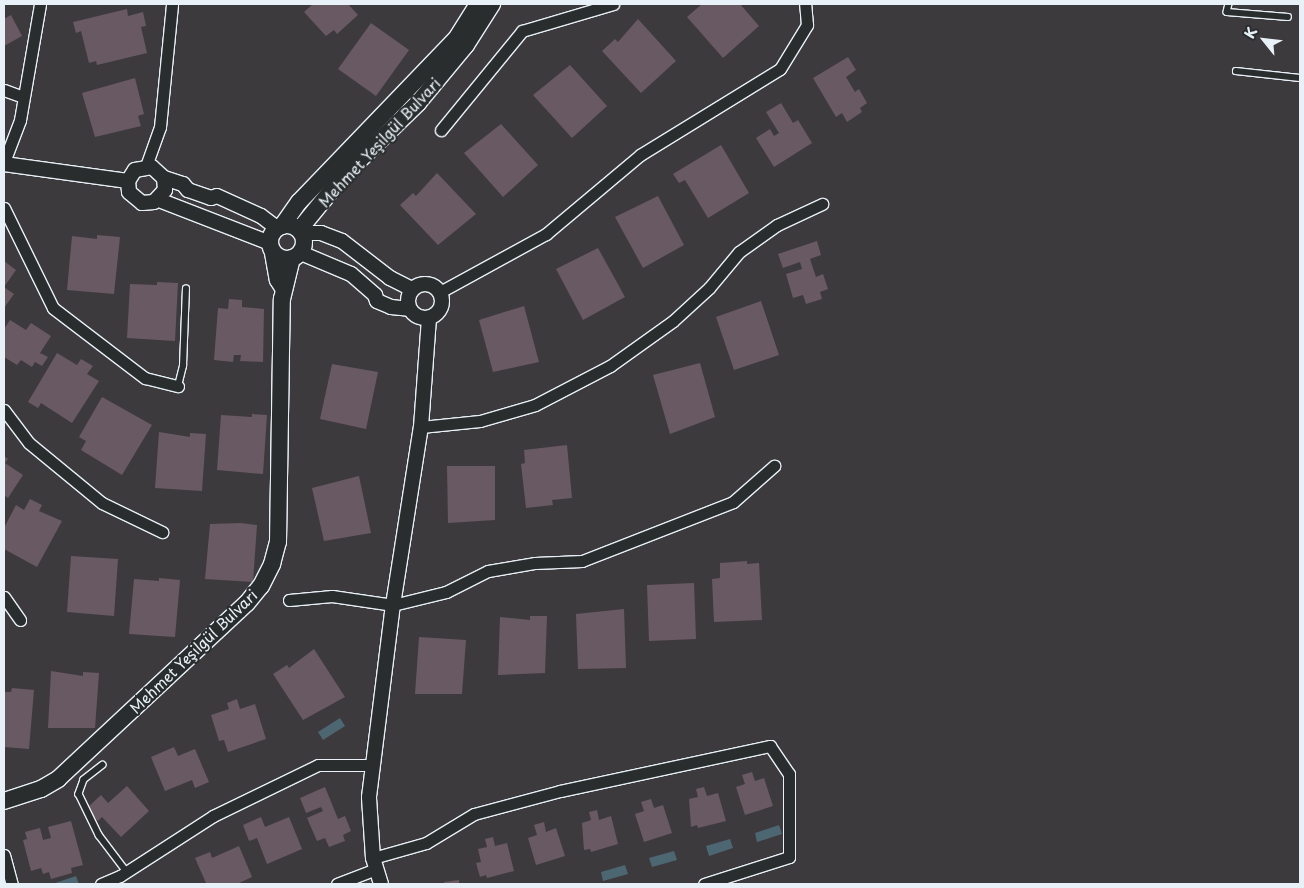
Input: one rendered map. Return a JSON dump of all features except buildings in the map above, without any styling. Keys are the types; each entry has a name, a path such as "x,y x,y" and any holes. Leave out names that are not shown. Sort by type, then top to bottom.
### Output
{"main road":[{"name":"Mehmet Yeşilgül Bulvari","path":"283,288 278,280 276,237 299,202 456,39 478,4"},
{"name":"Mehmet Yeşilgül Bulvari","path":"300,231 343,176 418,103 466,45 492,4"},
{"path":"293,226 300,231 304,243 296,256 284,259 276,237 293,226"},
{"name":"Mehmet Yeşilgül Bulvari","path":"4,801 41,789 58,779 248,603 261,586 272,564 278,542 283,288 289,278 296,256"}],"street":[{"path":"40,4 20,120 4,163 128,181"},
{"path":"146,166 160,127 172,4"},
{"path":"441,130 522,31 614,4"},
{"path":"440,292 546,234 640,155 780,69 807,25 805,4"},
{"path":"4,90 23,97"},
{"path":"159,200 165,190 164,178 157,169 146,166 135,170 128,181 129,192 137,201 148,204 159,200 276,237"},
{"path":"164,178 183,184 190,182 203,186 218,196 261,216 276,237"},
{"path":"421,427 480,421 535,405 610,366 673,321 709,288 740,252 777,225 822,204"},
{"path":"4,208 53,308 145,378 178,386"},
{"path":"300,231 321,233 342,241 390,278 412,289"},
{"path":"296,256 344,274 351,274 375,295 377,301 391,308 410,309"},
{"path":"424,284 440,292 442,304 439,311 429,318 418,317 410,309 408,300 412,289 424,284"},
{"path":"381,884 375,863 369,797 392,605 421,427 429,318"},
{"path":"4,410 29,443 102,503 162,532"},
{"path":"289,600 332,596 392,605 446,592 488,571 535,563 582,561 733,502 774,466"},
{"path":"4,597 20,620"},
{"path":"337,884 375,863 426,843 474,814 560,791 770,746 789,774 788,857 704,884"},
{"path":"100,884 127,872 212,816 318,765 372,764"},
{"path":"4,855 12,884"}],"lane":[{"path":"1229,4 1227,12 1288,17"},
{"path":"1236,70 1300,78"},
{"path":"178,386 183,366 186,289"},
{"path":"103,765 84,780 79,794 99,835 127,872"}],"water":[{"path":"340,718 345,726 323,740 318,732"},
{"path":"779,825 782,834 757,842 755,833"},
{"path":"730,839 733,848 709,856 706,846"},
{"path":"674,851 677,860 652,867 649,858"},
{"path":"625,865 628,874 603,881 601,872"},
{"path":"76,876 79,884 52,884"}]}
